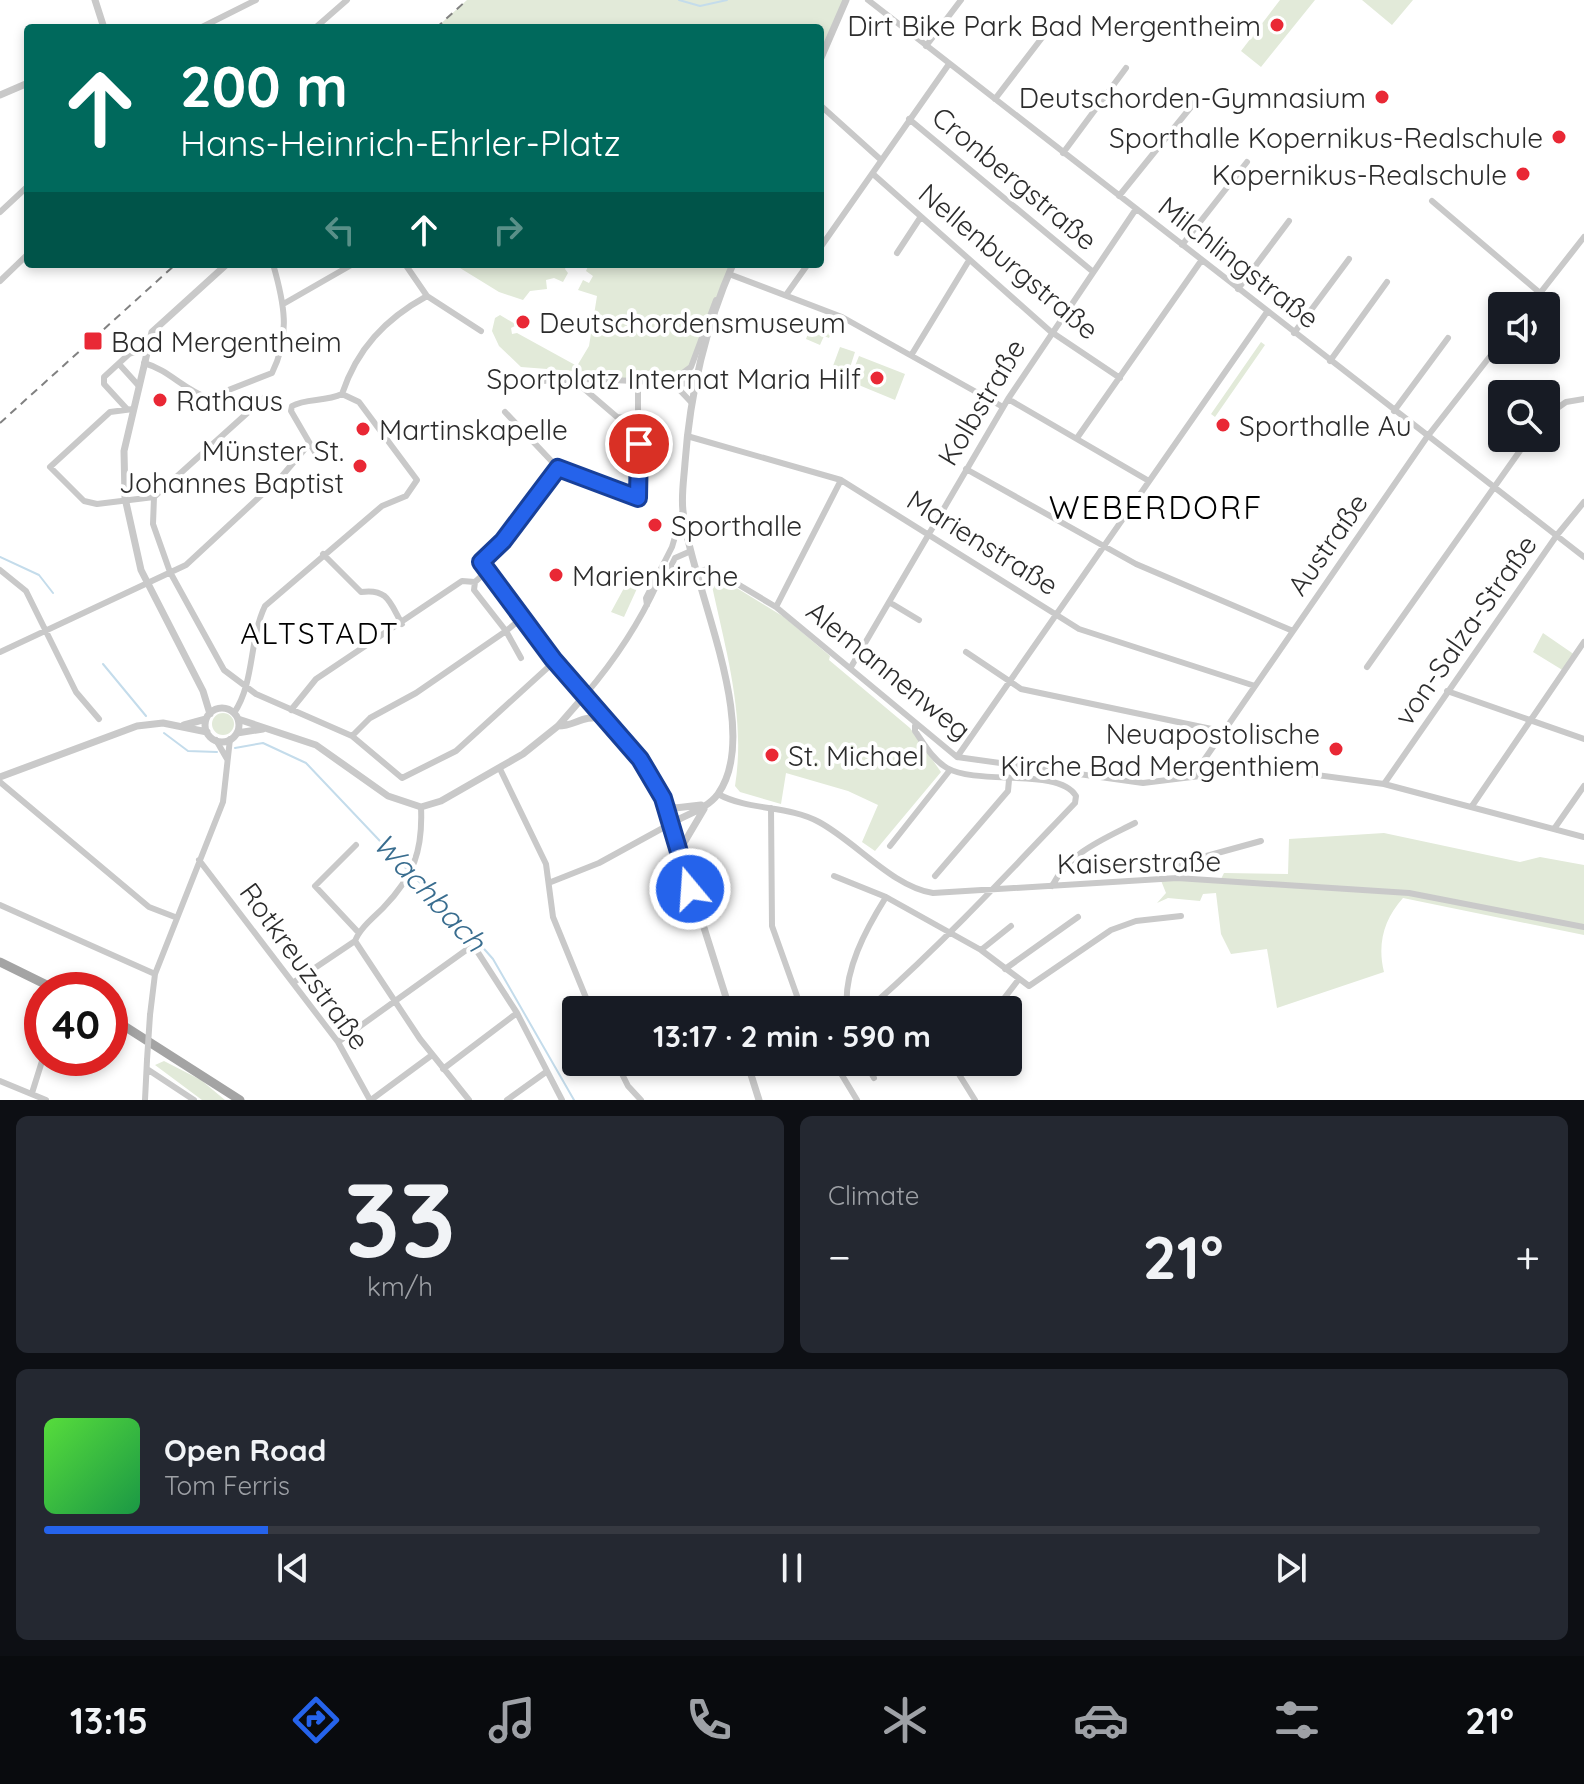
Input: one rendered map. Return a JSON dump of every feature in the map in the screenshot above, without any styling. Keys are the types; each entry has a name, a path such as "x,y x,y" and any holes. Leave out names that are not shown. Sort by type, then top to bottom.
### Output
{"main road":[{"path":"0,962 24,974"},
{"path":"128,1028 240,1100"}],"street":[{"path":"95,0 103,24"},
{"path":"208,24 256,0"},
{"path":"320,24 347,0"},
{"path":"824,51 846,0"},
{"name":"Milchlingstraße","path":"868,0 1584,557"},
{"path":"926,46 961,0"},
{"path":"995,99 1051,26"},
{"path":"824,242 949,64"},
{"path":"1063,153 1126,68"},
{"path":"0,95 24,85"},
{"path":"1119,196 1199,97"},
{"path":"824,109 880,159"},
{"name":"Cronbergstraße","path":"909,119 1092,271"},
{"path":"1182,245 1247,162"},
{"name":"Nellenburgstraße","path":"873,174 968,262 1050,331 1120,378"},
{"path":"0,212 24,190"},
{"path":"1432,201 1539,292"},
{"name":"Kolbstraße","path":"851,667 927,532 1050,331 1136,209"},
{"path":"897,253 920,218"},
{"path":"1238,289 1289,221"},
{"path":"1541,292 1584,237"},
{"path":"0,281 24,258"},
{"path":"1294,333 1349,259"},
{"path":"1077,438 1201,261"},
{"path":"912,354 968,262"},
{"path":"207,732 208,717 203,691 146,582 125,498 124,451 129,408 152,332 223,268"},
{"path":"144,363 166,369 195,394 208,398 265,378 279,359 285,303 274,268"},
{"path":"285,303 346,268"},
{"path":"408,268 427,296 481,331"},
{"path":"669,384 685,375 691,367 731,268"},
{"path":"786,295 805,268"},
{"path":"729,274 842,317 1003,407"},
{"path":"1330,361 1387,282"},
{"path":"342,394 361,350 395,317 427,296"},
{"path":"203,691 221,708 236,716 316,745 388,796 421,807 500,769 558,726 623,646 647,605 646,598 672,547 682,510 694,384 718,296"},
{"path":"957,757 1267,312"},
{"path":"1394,411 1448,338"},
{"path":"129,408 103,381 129,354 148,348"},
{"name":"Austraße","path":"1193,776 1427,437 1488,359"},
{"path":"119,364 138,385"},
{"path":"541,381 694,384"},
{"path":"575,381 617,417 639,420"},
{"path":"505,412 558,468 638,498 638,383"},
{"path":"669,384 691,402"},
{"path":"145,1100 155,974 223,802 227,759 246,687 258,620 265,606 323,554 387,502 406,496 417,480 359,402 342,394 318,403 300,402 292,406 291,411 316,454"},
{"path":"129,408 110,412 50,467 84,501 97,504 125,498 154,497 265,397"},
{"path":"1008,399 1149,481"},
{"path":"1560,406 1584,399"},
{"name":"Marienstraße","path":"687,436 841,480 1079,629 1255,686"},
{"path":"0,652 186,565 220,536 309,444"},
{"path":"1367,667 1519,452"},
{"path":"558,468 503,541 481,562 555,661 640,759 663,798 725,996"},
{"path":"966,469 1103,547 1293,631"},
{"path":"776,607 841,480"},
{"path":"154,497 153,524 170,572 224,670 246,687 352,736 406,778 456,751 555,661"},
{"name":"von-Salza-Straße","path":"1384,784 1557,535 1584,502"},
{"path":"678,853 695,821 718,794 729,764 733,724 718,646 682,510"},
{"path":"656,578 668,572 675,558 691,551"},
{"path":"323,554 361,592 375,590 385,596 402,624"},
{"name":"Alemannenweg","path":"697,572 707,569 719,573 776,607 851,667 915,726 957,757 1143,783 1265,768 1384,784 1584,837"},
{"path":"0,570 26,591 76,692 99,719"},
{"path":"487,571 475,582 474,590 506,631 521,658"},
{"path":"291,710 316,679 462,581 475,582"},
{"path":"889,602 919,620"},
{"path":"352,736 370,718 416,693 522,618"},
{"path":"1472,806 1584,642"},
{"path":"966,652 1021,689 1221,731 1226,727"},
{"path":"1447,691 1584,739"},
{"path":"175,917 149,907 0,780 137,726 184,725 208,717 221,708"},
{"path":"558,726 583,717 607,719"},
{"path":"184,725 207,732 216,740 227,759"},
{"path":"883,996 913,971 993,890 1075,803 1076,796 1058,782 1009,780 950,770 938,762 915,731 915,726"},
{"path":"216,740 265,729"},
{"path":"500,769 546,864 551,882 553,917 585,996"},
{"path":"890,846 950,770"},
{"path":"935,876 1008,791 1009,780"},
{"path":"1554,829 1584,786"},
{"name":"Kaiserstraße","path":"718,794 745,805 771,808 816,820 859,846 912,890 933,893 1177,878 1409,893 1584,927"},
{"path":"663,798 675,808 707,804"},
{"path":"551,882 599,863 707,804"},
{"path":"294,982 355,941 358,932 394,896 422,848 421,807"},
{"path":"771,808 772,926 797,996"},
{"path":"672,823 695,821"},
{"path":"1052,886 1061,870 1084,849 1135,823"},
{"path":"1177,878 1181,863 1261,841"},
{"path":"356,845 315,886 358,932"},
{"name":"Rotkreuzstraße","path":"199,860 338,1042 370,1100"},
{"path":"834,876 886,897 981,950 1019,979 1032,985 1111,930 1136,921 1181,916"},
{"path":"845,996 867,928 886,897"},
{"path":"0,905 155,974"},
{"path":"1005,969 1078,917"},
{"path":"981,950 1011,926"},
{"path":"355,941 394,1002 469,1100"},
{"path":"338,1042 469,948 477,951 517,1013 562,1100"},
{"path":"1006,996 1019,979"},
{"path":"443,1069 517,1013"},
{"path":"370,1100 432,1055"},
{"path":"147,1069 194,1100"},
{"path":"507,1100 546,1072"},
{"path":"32,1093 37,1076"},
{"path":"623,1076 641,1100"},
{"path":"751,1076 759,1100"},
{"path":"842,1076 857,1100"},
{"path":"958,1076 975,1100"},
{"path":"0,1081 46,1100"}],"green space":[{"path":"467,0 846,0 824,51 824,24 440,24"},
{"name":"Dirt Bike Park Bad Mergentheim","path":"1280,0 1315,0 1261,67 1241,51"},
{"path":"1362,0 1413,0 1392,25"},
{"path":"460,268 565,268 568,273 563,282 554,278 546,280 547,289 530,291 523,300 499,292"},
{"path":"587,268 730,268 691,367 666,379 586,378 586,372 521,367 499,346 492,331 495,318 500,315 517,325 511,328 512,334 517,333 577,366 589,346 597,296 578,290 583,280 589,283 593,276 586,271"},
{"path":"815,315 835,322 829,338 824,336 820,345 806,339"},
{"path":"1261,342 1265,345 1215,417 1211,414"},
{"path":"840,347 855,352 846,380 830,374"},
{"name":"Sportplatz Internat Maria Hilf","path":"859,356 905,374 895,400 849,381"},
{"path":"630,577 640,582 624,617 611,612"},
{"path":"727,582 784,617 830,656 829,660 910,728 941,772 875,851 862,842 878,805 848,791 786,773 781,804 740,792 735,786 738,761 736,710 712,586"},
{"path":"1543,633 1575,655 1564,671 1533,652"},
{"path":"223,713 231,716 234,724 231,732 223,735 215,732 212,724 215,716"},
{"path":"1384,833 1520,862 1540,857 1584,865 1584,935 1403,898 1391,914 1384,932 1381,952 1384,972 1277,1008 1267,949 1231,954 1221,934 1216,893 1203,894 1200,901 1168,898 1157,903 1166,893 1160,878 1220,881 1224,873 1288,874 1289,839"},
{"path":"164,1061 201,1080 225,1100 202,1100 155,1065"}],"waterway":[{"path":"679,0 700,6 727,0"},
{"name":"Wachbach","path":"0,557 39,575 53,593"},
{"name":"Wachbach","path":"103,664 146,716"},
{"name":"Wachbach","path":"164,733 188,751 217,752"},
{"name":"Wachbach","path":"235,748 263,743 306,763 416,879 448,908 493,959 574,1100"}],"railway":[{"path":"440,24 467,0"},
{"path":"0,423 172,268"}],"place":[{"name":"Dirt Bike Park Bad Mergentheim","path":"1277,25"},
{"name":"Deutschorden-Gymnasium","path":"1382,97"},
{"name":"Sporthalle Kopernikus-Realschule","path":"1559,137"},
{"name":"Kopernikus-Realschule","path":"1523,174"},
{"name":"Deutschordensmuseum","path":"523,322"},
{"name":"Bad Mergentheim","path":"93,341"},
{"name":"Sportplatz Internat Maria Hilf","path":"877,378"},
{"name":"Rathaus","path":"160,400"},
{"name":"Sporthalle Au","path":"1223,425"},
{"name":"Martinskapelle","path":"363,429"},
{"name":"Münster St. Johannes Baptist","path":"360,466"},
{"name":"Sporthalle","path":"655,525"},
{"name":"Marienkirche","path":"556,575"},
{"name":"Neuapostolische Kirche Bad Mergenthiem","path":"1336,749"},
{"name":"St. Michael","path":"772,755"}],"district":[{"name":"WEBERDORF","path":"1156,507"},
{"name":"ALTSTADT","path":"320,633"}],"route":[{"path":"639,444 638,498 558,468 503,541 481,562 553,659 621,734 656,783 672,823 690,889"}]}
